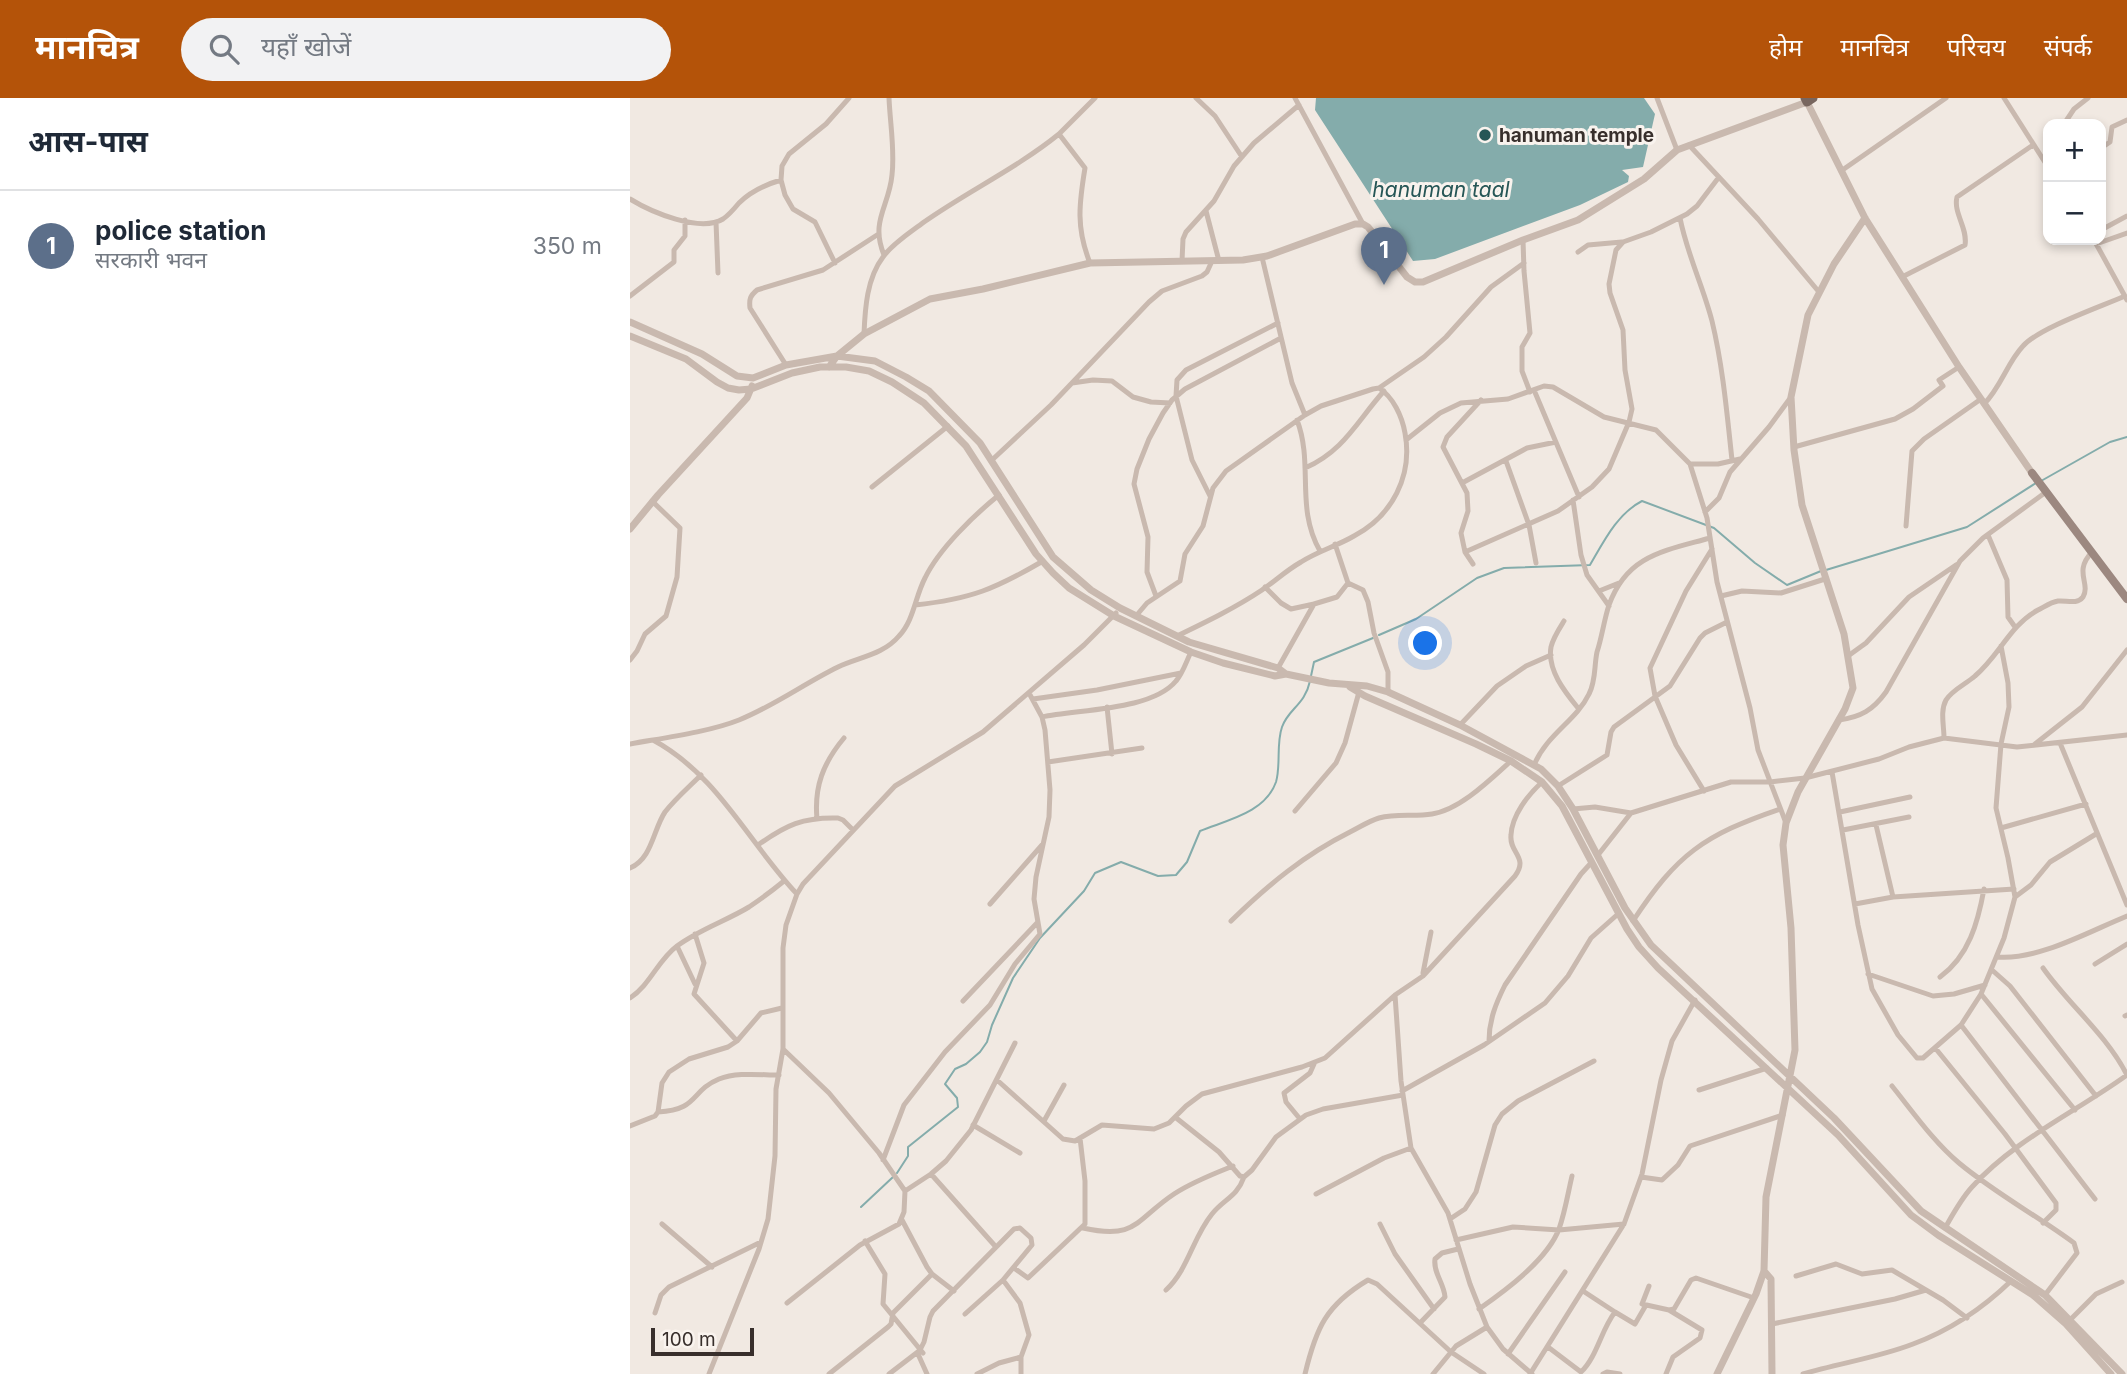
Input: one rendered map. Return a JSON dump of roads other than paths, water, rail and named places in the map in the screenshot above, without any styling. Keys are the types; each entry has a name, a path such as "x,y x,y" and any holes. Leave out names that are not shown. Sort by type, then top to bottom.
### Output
{"main road":[{"path":"2032,473 2125,592"}],"street":[{"path":"835,263 815,222 793,208 785,195 781,180 782,166 789,155 826,124 849,98"},
{"path":"884,255 877,235 893,173 889,98"},
{"path":"864,334 869,288 875,269 884,255 916,228 964,195 1017,165 1059,134 1094,98"},
{"path":"1196,98 1215,116 1242,157"},
{"path":"1295,98 1363,224 1407,277 1415,282 1433,279 1523,240 1557,230 1601,207 1644,178 1677,150 1808,99 1864,219 1982,402 2032,473"},
{"path":"1657,98 1677,150"},
{"path":"1841,172 1946,98"},
{"path":"2004,98 2042,157"},
{"path":"2067,119 2074,109 2088,98"},
{"path":"1182,261 1186,232 1206,211 1254,143 1298,105"},
{"path":"2106,145 2110,142 2112,127 2127,120"},
{"path":"1059,134 1085,168 1079,220 1083,246 1090,263"},
{"path":"1689,144 1758,219 1819,292"},
{"path":"1902,277 1965,245 1966,236 1957,197 2034,145"},
{"path":"1578,252 1588,245 1623,242 1680,218 1697,205 1719,177"},
{"path":"630,199 646,209 685,220 698,223 716,222 729,214 752,191 781,180"},
{"path":"1206,211 1217,261"},
{"path":"2106,227 2127,216"},
{"path":"1680,218 1685,243 1701,285 1718,349 1732,460"},
{"path":"1717,1374 1754,1298 1764,1271 1766,1198 1791,1077 1796,1029 1791,928 1784,870 1786,823 1805,778 1839,720 1853,688 1844,634 1802,505 1791,397 1808,315 1834,264 1864,219"},
{"path":"630,296 674,262 674,250 685,236 685,220"},
{"path":"716,222 718,273"},
{"path":"829,367 837,356 864,334 930,299 1090,263 1217,261 1262,257 1355,224 1363,224"},
{"path":"2106,239 2127,233"},
{"path":"786,365 755,318 749,300 757,290 812,275 877,235"},
{"path":"1523,240 1530,333 1522,347 1522,371 1556,442 1576,499 1581,555 1587,575 1609,606"},
{"path":"1465,552 1558,511 1602,478 1609,469 1629,422 1631,397 1625,370 1623,330 1609,293 1616,250 1623,242"},
{"path":"1906,526 1912,451 1924,439 1993,395 2022,346 2035,335 2126,298 2097,245"},
{"path":"1262,257 1292,383 1305,415"},
{"path":"992,460 1072,383 1149,302 1162,291 1202,276 1217,261"},
{"path":"1305,468 1327,456 1349,437 1381,389 1424,357 1491,287 1524,263"},
{"path":"630,322 702,354 737,376 753,378 786,365 837,356 875,361 929,391 957,417 992,460 1054,557 1091,590 1120,608 1177,636 1209,649 1278,668 1286,674"},
{"path":"1210,496 1192,460 1176,396 1177,380 1186,370 1278,323"},
{"path":"630,335 686,359 729,388 751,389 792,373 829,367 869,371 924,403 948,426 979,463 1043,561 1069,587 1114,616 1191,652 1223,663 1275,676 1286,674 1325,682 1367,686 1388,692 1460,725 1534,765 1558,786 1573,808 1633,921 1651,945 1834,1118 1921,1211 2045,1295 2122,1374"},
{"path":"1156,596 1147,572 1149,550 1145,521 1134,484 1149,439 1176,396 1211,373 1281,338"},
{"path":"1794,447 1895,419 1943,386 1939,380 1959,367"},
{"path":"630,528 747,398 753,378"},
{"path":"1072,383 1112,381 1133,397 1170,403"},
{"path":"1406,440 1440,413 1461,402 1508,399 1544,386 1559,389 1604,417 1656,430 1690,464 1706,515 1721,596 1758,750 1786,823"},
{"path":"1136,616 1156,596 1181,581 1185,554 1203,526 1213,488 1226,471 1321,406 1381,389"},
{"path":"1177,636 1217,617 1320,551 1353,537 1372,525 1393,500 1403,480 1406,440 1399,414 1381,389"},
{"path":"1706,515 1720,498 1726,480 1740,459 1791,397"},
{"path":"1473,564 1465,552 1461,533 1469,502 1462,482 1445,453 1444,443 1481,400"},
{"path":"1297,421 1303,440 1306,513 1310,533 1320,551"},
{"path":"872,487 948,426"},
{"path":"1462,482 1536,445 1556,442"},
{"path":"1690,464 1718,464 1740,459"},
{"path":"1506,461 1529,524 1536,563"},
{"path":"1848,656 1866,643 1909,597 1958,564 1988,534 2046,492"},
{"path":"630,744 739,720 837,668 876,654 905,630 926,574 945,549 981,509 999,495"},
{"path":"630,660 645,634 666,616 677,577 680,528 652,501"},
{"path":"1988,534 2007,580 2008,617 2015,627"},
{"path":"1534,765 1548,740 1591,690 1609,606 1620,583 1639,562 1710,536"},
{"path":"1335,544 1348,583 1363,590 1368,602 1374,633 1388,671 1388,692"},
{"path":"1704,791 1676,745 1655,696 1650,675 1653,662 1686,591 1712,549"},
{"path":"1944,738 1943,710 1947,698 1978,674 2015,627 2035,611 2055,602 2080,600 2085,587 2081,572 2083,564 2092,552"},
{"path":"915,605 988,591 1043,561"},
{"path":"1839,720 1858,718 1879,702 1958,564"},
{"path":"1721,596 1742,591 1781,593 1825,576"},
{"path":"1265,587 1285,607 1292,609 1337,597 1348,583"},
{"path":"1599,591 1620,583"},
{"path":"1278,668 1314,604"},
{"path":"709,1374 768,1219 775,1156 776,1089 783,1049 783,948 786,925 797,894 803,884 895,786 967,744 1031,696 1120,608"},
{"path":"1564,621 1553,640 1553,668 1560,685 1578,708"},
{"path":"1558,786 1603,759 1609,751 1614,727 1670,685 1700,638 1727,622"},
{"path":"1832,772 1872,989 1898,1035 1913,1054 1919,1059 1923,1058 1961,1026 1981,994 1997,957 2015,897 1997,817 1996,796 2001,744 2010,707 2001,646"},
{"path":"2032,746 2082,707 2127,650"},
{"path":"1042,717 1129,704 1152,697 1174,683 1191,652"},
{"path":"1460,725 1497,686 1526,666 1551,655"},
{"path":"1031,696 1097,690 1181,674"},
{"path":"1347,684 1359,692 1511,761 1542,782 1562,806 1618,914 1639,947 1658,968 1838,1135 1922,1225 2011,1281 2048,1308 2111,1374"},
{"path":"1295,811 1336,764 1345,743 1359,692"},
{"path":"883,1160 904,1105 945,1052 990,1005 1016,964 1040,934 1034,899 1049,817 1048,762 1042,717 1031,696"},
{"path":"1107,707 1112,754"},
{"path":"1573,808 1595,807 1632,813 1743,781 1770,782 1832,772 1944,738 2032,746 2127,736"},
{"path":"817,819 819,778 844,738"},
{"path":"653,740 687,761 701,775 797,894"},
{"path":"2060,743 2127,905"},
{"path":"1048,762 1142,748"},
{"path":"1231,921 1290,867 1337,838 1378,818 1436,814 1447,810 1475,792 1511,761"},
{"path":"630,868 640,862 648,850 666,811 701,775"},
{"path":"997,1080 1063,1139 1069,1141 1102,1125 1154,1129 1163,1127 1202,1094 1325,1058 1395,995 1423,976 1520,869 1510,835 1522,805 1542,782"},
{"path":"1840,812 1910,797"},
{"path":"2001,828 2086,804"},
{"path":"1633,921 1652,892 1685,855 1740,822 1780,809"},
{"path":"1598,855 1632,813"},
{"path":"1843,830 1909,817"},
{"path":"758,845 793,823 817,819 838,818 853,830"},
{"path":"1875,825 1893,897"},
{"path":"2015,897 2031,885 2050,862 2096,834"},
{"path":"990,904 1044,843"},
{"path":"1489,1041 1495,1005 1506,985 1591,863"},
{"path":"630,998 677,946 749,906 784,881"},
{"path":"1940,977 1957,961 1969,941 1979,916 1984,889"},
{"path":"1855,904 1893,897 2014,889"},
{"path":"1166,1290 1179,1277 1211,1215 1234,1196 1244,1177 1276,1137 1314,1111 1402,1093 1489,1041 1545,1003 1568,976 1591,938 1618,914"},
{"path":"1997,957 2018,958 2127,916"},
{"path":"963,1001 1037,923"},
{"path":"1423,976 1431,932"},
{"path":"695,934 704,963 702,974 695,984 694,994 737,1041"},
{"path":"2095,964 2127,944"},
{"path":"677,946 695,984"},
{"path":"1945,1228 1979,1179 2016,1149 2127,1075 2104,1040 2043,968"},
{"path":"1992,970 2010,986 2096,1096"},
{"path":"1868,974 1933,996 1954,994 1985,985"},
{"path":"1981,994 2075,1110"},
{"path":"1395,995 1402,1093 1411,1148 1450,1219 1458,1249 1487,1327 1508,1354 1530,1374 1624,1224 1641,1177 1672,1041 1695,1000"},
{"path":"658,1112 663,1083 669,1072 689,1059 728,1047 737,1041 761,1013 782,1008"},
{"path":"1961,1026 2095,1199"},
{"path":"905,1191 946,1161 973,1125 1015,1043"},
{"path":"783,1049 830,1093 893,1173 905,1191 902,1220 919,1255 932,1274 954,1290"},
{"path":"1936,1049 2016,1149 2057,1207 2043,1223"},
{"path":"1450,1219 1465,1209 1476,1192 1495,1125 1502,1114 1518,1101 1594,1061"},
{"path":"1300,1119 1286,1102 1284,1093 1310,1073 1314,1063"},
{"path":"1699,1090 1767,1068"},
{"path":"630,1126 650,1119 658,1112 674,1111 687,1106 719,1079 743,1075 779,1075"},
{"path":"1044,1121 1064,1086"},
{"path":"1892,1086 1943,1147 1979,1179 2074,1243 2077,1253 2045,1295"},
{"path":"1641,1177 1662,1180 1678,1165 1690,1146 1783,1115"},
{"path":"1175,1116 1244,1177"},
{"path":"973,1125 1020,1153"},
{"path":"1014,1268 1028,1278 1051,1254 1083,1228 1086,1214 1080,1138"},
{"path":"1316,1194 1384,1158 1411,1148"},
{"path":"1083,1228 1107,1232 1131,1228 1175,1193 1233,1166"},
{"path":"931,1174 996,1247"},
{"path":"1479,1308 1515,1282 1550,1246 1559,1230 1572,1176"},
{"path":"787,1303 865,1241 894,1228 902,1220"},
{"path":"662,1224 712,1267"},
{"path":"1380,1224 1395,1254 1434,1309"},
{"path":"1456,1240 1513,1227 1559,1230 1624,1224"},
{"path":"927,1374 919,1357 930,1317 1017,1227 1031,1238 1032,1245 1003,1280 965,1314"},
{"path":"865,1241 885,1274 883,1304 921,1352"},
{"path":"655,1313 664,1291 760,1245"},
{"path":"1420,1323 1445,1294 1436,1270 1436,1259 1441,1253 1458,1249"},
{"path":"1796,1276 1836,1264 1862,1274 1888,1270 1926,1290 1967,1318"},
{"path":"1764,1271 1772,1279 1772,1374"},
{"path":"1508,1354 1565,1272"},
{"path":"829,1374 888,1327 896,1309 932,1274"},
{"path":"1668,1310 1674,1309 1691,1280 1696,1278 1754,1298"},
{"path":"1003,1280 1020,1303 1023,1322 1029,1335 1021,1357 1021,1374"},
{"path":"1306,1374 1317,1331 1324,1319 1368,1280 1377,1284 1451,1352 1484,1374"},
{"path":"1804,1374 1912,1345 1967,1318 1993,1299 2011,1281"},
{"path":"2070,1320 2096,1294 2122,1282"},
{"path":"1649,1286 1642,1304 1668,1310 1702,1330 1700,1338 1673,1357 1666,1374"},
{"path":"1772,1324 1895,1299 1926,1290"},
{"path":"1583,1291 1635,1324 1646,1305"},
{"path":"1548,1347 1581,1372 1587,1366 1606,1324 1615,1312"},
{"path":"1433,1374 1451,1352 1487,1327"},
{"path":"889,1374 921,1352"},
{"path":"977,1374 999,1363 1021,1357"},
{"path":"1829,1366 1835,1374"},
{"path":"1603,1374 1620,1374"}],"water":[{"name":"hanuman taal","path":"1316,98 1644,98 1655,114 1643,167 1622,170 1629,176 1628,182 1580,205 1435,259 1413,261 1315,110"}],"waterway":[{"path":"2041,481 2110,442 2127,437"},
{"path":"1826,570 1967,527 2036,483"},
{"path":"1379,635 1416,619 1477,578 1504,568 1590,565 1618,521 1642,501 1714,528 1755,563 1787,585 1821,571"},
{"path":"1311,676 1314,662 1373,638"},
{"path":"897,1173 908,1156 908,1147 958,1107 957,1098 945,1084 955,1069 980,1052 987,1042 1013,978 1040,938 1084,891 1095,873 1121,862 1158,876 1176,875 1187,862 1200,831 1244,814 1271,793 1276,782 1282,727 1301,701 1310,681"},
{"path":"861,1207 893,1177"}],"place":[{"name":"hanuman temple","path":"1485,135"},
{"name":"police station","path":"1384,285"}]}
